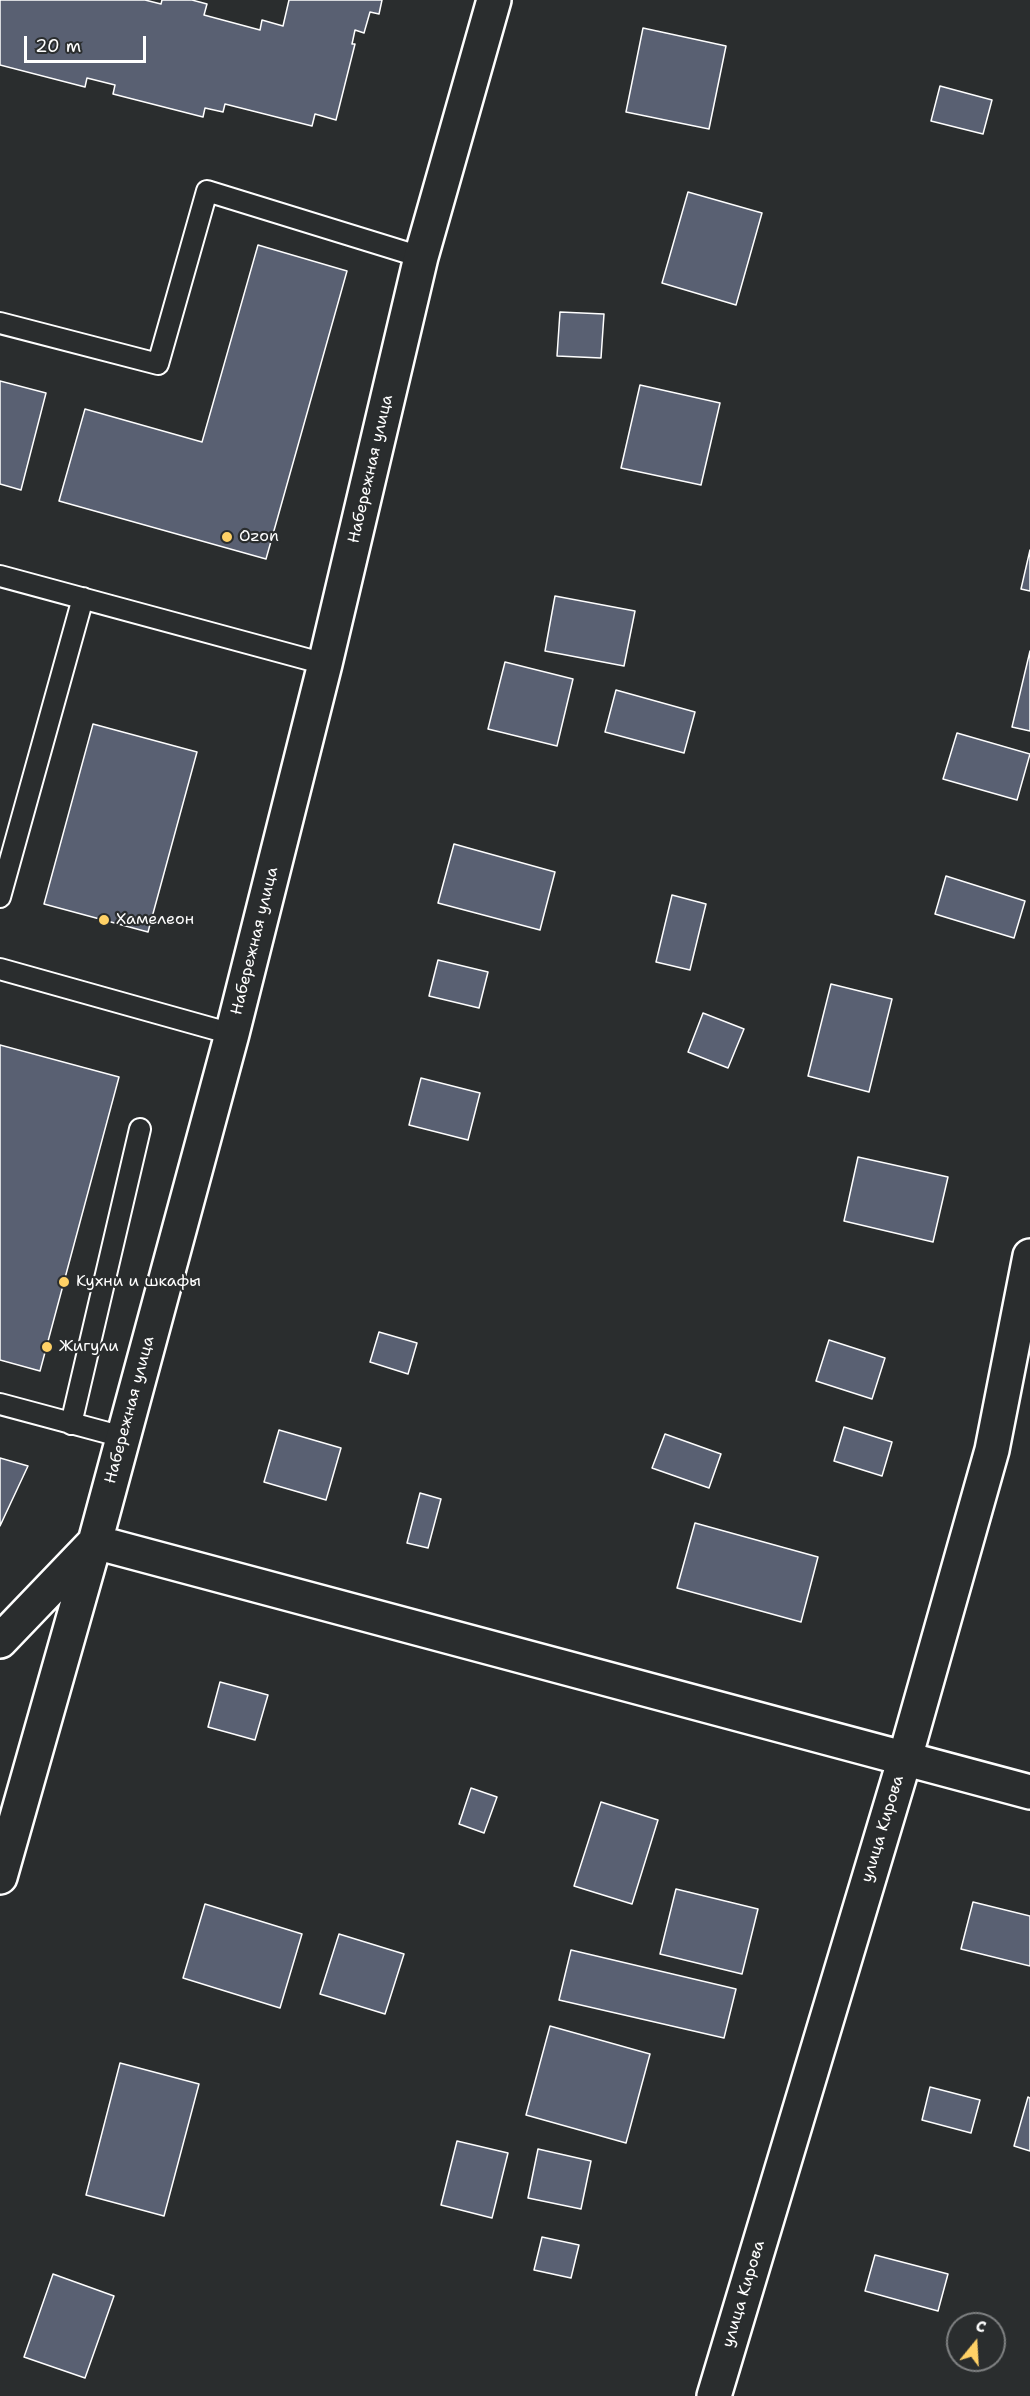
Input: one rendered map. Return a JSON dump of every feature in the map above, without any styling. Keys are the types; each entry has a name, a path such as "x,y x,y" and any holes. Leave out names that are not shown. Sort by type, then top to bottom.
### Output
{"street":[{"name":"Набережная улица","path":"0,1877 95,1542 232,1034 325,664 421,257 494,0"},
{"name":"улица Кирова","path":"714,2396 905,1758 992,1450 1030,1256"},
{"path":"0,1641 95,1542 1030,1792"}],"lane":[{"path":"0,322 158,364 207,190 421,257"},
{"path":"0,576 325,664"},
{"path":"0,897 83,598"},
{"path":"0,969 232,1034"},
{"path":"71,1424 141,1129"},
{"path":"0,1404 123,1437"}],"building":[{"path":"0,0 145,0 161,4 162,0 192,0 207,4 204,15 260,30 262,20 283,26 289,0 382,0 379,14 370,12 364,33 355,30 352,44 355,44 336,120 315,114 312,126 225,104 223,112 205,108 203,117 113,94 115,85 87,78 85,87 0,65"},
{"path":"643,28 726,46 709,129 626,112"},
{"path":"940,86 992,100 983,134 931,121"},
{"path":"688,192 762,213 736,305 662,283"},
{"path":"258,245 347,271 266,559 59,501 85,409 202,442"},
{"path":"560,312 604,314 601,358 557,356"},
{"path":"0,381 46,393 21,490 0,484"},
{"path":"640,385 720,403 701,485 621,468"},
{"path":"1030,550 1030,591 1021,589"},
{"path":"555,596 635,611 624,666 545,651"},
{"path":"1030,651 1030,731 1012,727"},
{"path":"505,662 573,679 557,746 488,729"},
{"path":"616,690 695,712 684,753 605,732"},
{"path":"93,724 197,752 148,932 44,904"},
{"path":"957,733 1030,754 1017,800 943,779"},
{"path":"454,844 555,872 540,930 438,903"},
{"path":"946,876 1025,901 1014,938 935,914"},
{"path":"672,895 706,904 690,970 656,962"},
{"path":"438,960 488,972 479,1008 429,996"},
{"path":"831,984 892,999 869,1092 808,1076"},
{"path":"703,1013 744,1029 728,1068 688,1052"},
{"path":"0,1045 119,1077 40,1371 0,1360"},
{"path":"421,1078 480,1093 468,1140 409,1125"},
{"path":"858,1157 948,1177 933,1242 844,1221"},
{"path":"379,1332 417,1343 408,1374 370,1362"},
{"path":"829,1340 885,1358 872,1399 816,1381"},
{"path":"844,1427 892,1442 882,1476 834,1461"},
{"path":"279,1430 341,1448 326,1500 264,1482"},
{"path":"665,1434 721,1454 709,1488 652,1468"},
{"path":"0,1458 28,1466 0,1526"},
{"path":"420,1493 441,1499 428,1548 407,1543"},
{"path":"695,1523 818,1557 801,1622 677,1588"},
{"path":"220,1682 268,1695 255,1740 208,1727"},
{"path":"471,1788 497,1797 484,1833 459,1824"},
{"path":"601,1802 658,1820 632,1904 574,1886"},
{"path":"676,1889 758,1909 742,1974 660,1954"},
{"path":"973,1902 1030,1916 1030,1966 961,1949"},
{"path":"205,1904 302,1934 280,2008 183,1978"},
{"path":"339,1934 404,1954 385,2014 320,1994"},
{"path":"571,1950 736,1989 724,2038 559,2000"},
{"path":"550,2026 650,2054 626,2143 526,2115"},
{"path":"120,2063 199,2084 164,2216 86,2195"},
{"path":"930,2087 980,2100 971,2133 922,2120"},
{"path":"1028,2097 1030,2098 1030,2151 1014,2146"},
{"path":"457,2141 508,2153 492,2218 441,2205"},
{"path":"538,2149 591,2161 581,2209 528,2198"},
{"path":"542,2237 579,2245 571,2278 534,2270"},
{"path":"875,2255 948,2274 938,2311 865,2291"},
{"path":"53,2274 114,2296 85,2378 24,2357"}],"place":[{"name":"Ozon","path":"227,537"},
{"name":"Хамелеон","path":"104,920"},
{"name":"Кухни и шкафы","path":"64,1282"},
{"name":"Жигули","path":"47,1347"}]}
